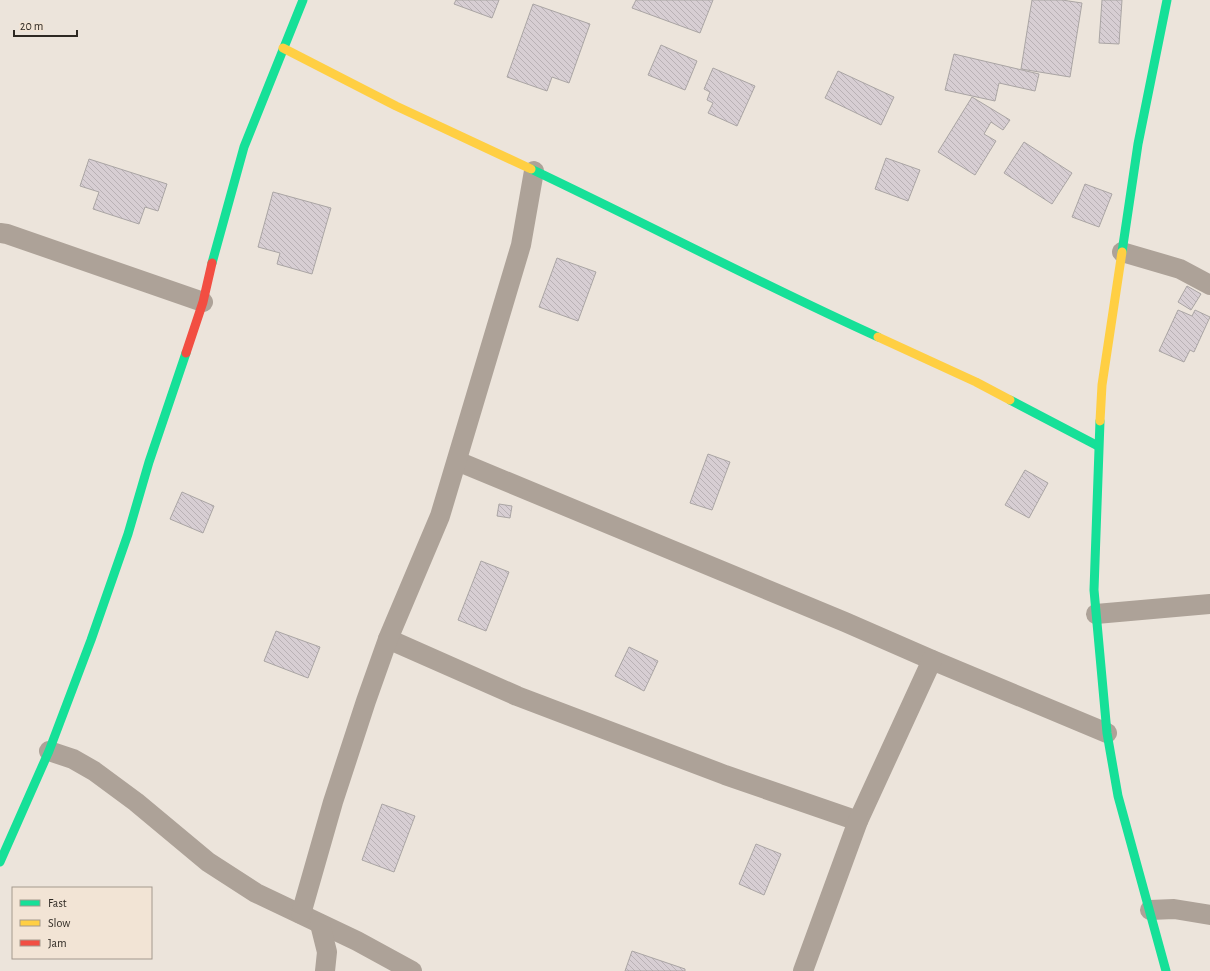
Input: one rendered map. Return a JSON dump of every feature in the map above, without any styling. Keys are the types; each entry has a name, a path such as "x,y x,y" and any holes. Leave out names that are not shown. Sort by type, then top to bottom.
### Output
{"street":[{"path":"0,862 49,751 91,640 128,534 148,462 203,302 206,285 244,147 303,0"},
{"path":"1166,971 1118,796 1107,734 1094,590 1098,446 1102,386 1138,144 1167,0"},
{"path":"283,48 396,106 624,214 812,307 976,382 1098,446"},
{"path":"301,914 333,802 366,701 388,639 440,516 521,245 534,171"},
{"path":"0,233 7,234 108,268 203,302"},
{"path":"1122,252 1180,269 1210,285"},
{"path":"457,461 845,622 1107,734"},
{"path":"1096,614 1210,604"},
{"path":"388,639 524,699 725,775 858,821"},
{"path":"803,971 858,821 932,660"},
{"path":"49,751 94,771 136,802 208,862 256,893 357,940 412,971"},
{"path":"1150,910 1174,910 1210,915"},
{"path":"320,924 327,952 325,971"}],"building":[{"path":"456,0 499,0 492,18 454,4"},
{"path":"636,0 713,0 700,33 632,8"},
{"path":"1032,0 1062,0 1082,3 1070,77 1021,69"},
{"path":"1102,0 1122,0 1119,44 1099,43"},
{"path":"533,4 590,24 569,83 552,77 547,91 507,77"},
{"path":"661,45 697,61 685,90 648,75"},
{"path":"954,54 1039,74 1035,91 999,83 995,101 945,90"},
{"path":"713,68 755,86 737,126 708,113 713,103 707,100 710,92 704,89"},
{"path":"838,71 894,97 881,125 825,98"},
{"path":"972,97 1010,120 1003,130 991,122 984,134 996,141 975,175 938,152"},
{"path":"1024,142 1072,173 1052,204 1004,173"},
{"path":"886,158 920,170 908,201 875,189"},
{"path":"89,159 167,184 158,211 145,207 139,224 93,209 99,192 80,186"},
{"path":"1085,184 1112,194 1099,227 1072,217"},
{"path":"273,192 331,208 312,274 277,264 280,253 258,247"},
{"path":"557,258 596,272 578,321 539,307"},
{"path":"1187,286 1201,294 1191,310 1178,302"},
{"path":"1178,310 1192,316 1195,310 1210,317 1194,352 1190,350 1184,362 1159,351"},
{"path":"708,454 730,462 712,510 690,503"},
{"path":"1025,470 1048,483 1029,518 1005,505"},
{"path":"182,492 214,506 203,533 170,519"},
{"path":"499,504 512,506 510,518 497,516"},
{"path":"481,561 509,572 486,631 458,620"},
{"path":"276,631 320,647 308,678 264,661"},
{"path":"629,647 658,661 644,691 615,676"},
{"path":"382,804 415,816 394,872 362,860"},
{"path":"756,844 781,854 764,895 739,884"},
{"path":"632,951 685,969 685,971 625,971"}],"traffic: fast":[{"path":"212,263 244,147 303,0"},
{"path":"1122,252 1138,144 1167,0"},
{"path":"531,169 878,337"},
{"path":"0,862 49,751 91,640 128,534 149,462 186,353"},
{"path":"1010,400 1098,446"},
{"path":"1100,421 1094,590 1107,733 1118,796 1166,971"}],"traffic: slow":[{"path":"283,48 396,106 531,169"},
{"path":"1100,421 1102,385 1122,252"},
{"path":"878,337 976,382 1010,400"}],"traffic: jam":[{"path":"186,353 203,302 212,263"}]}
